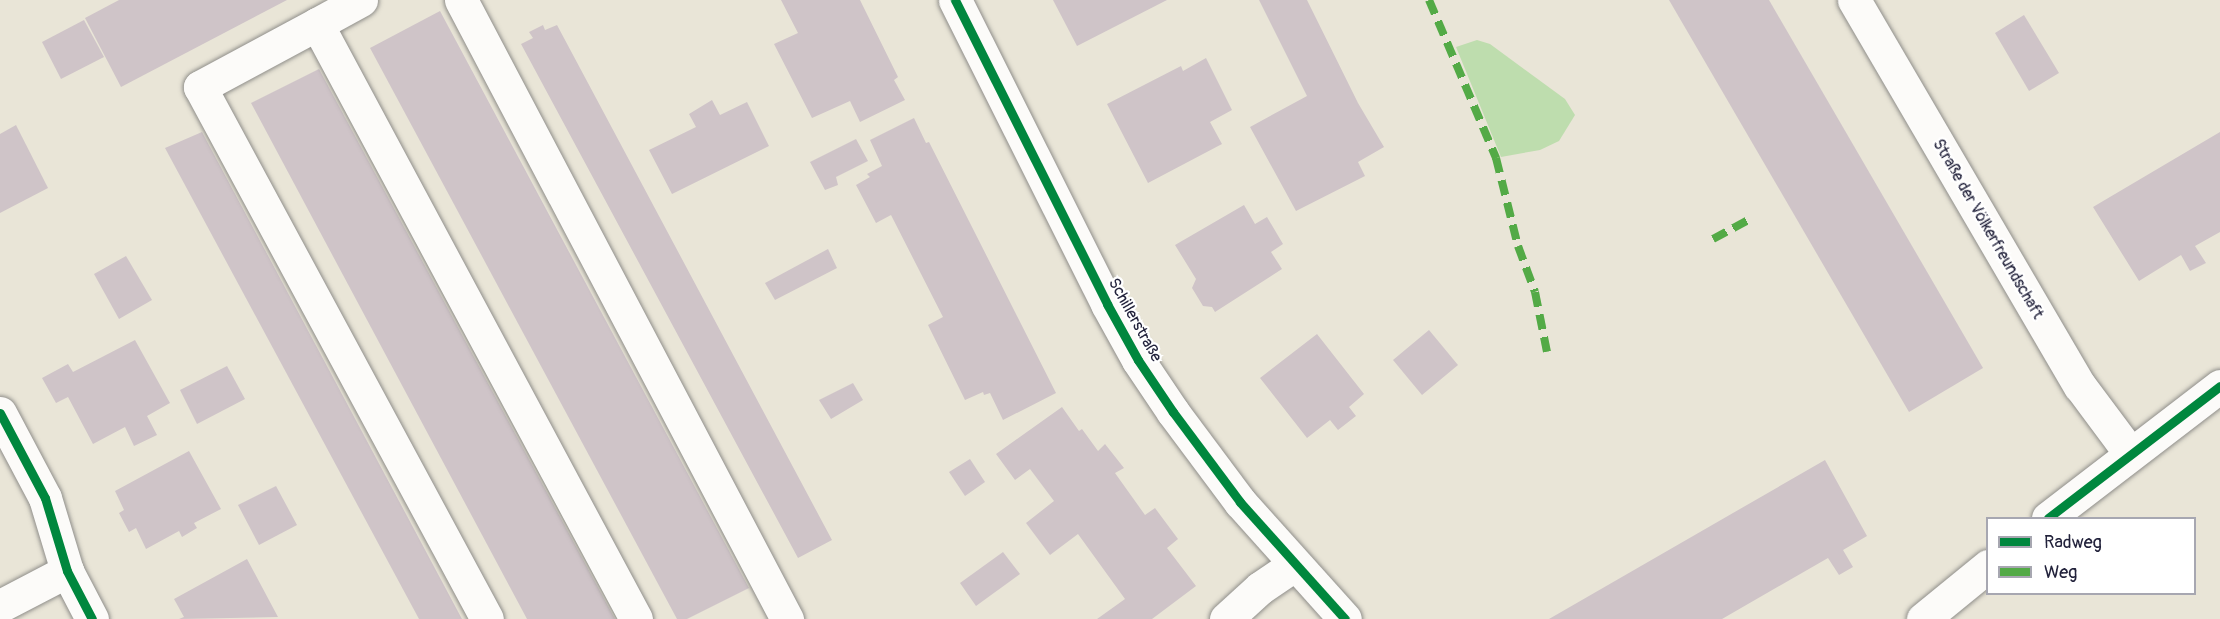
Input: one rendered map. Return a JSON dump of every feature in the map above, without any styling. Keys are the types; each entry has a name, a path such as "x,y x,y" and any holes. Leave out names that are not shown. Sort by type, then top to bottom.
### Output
{"street":[{"path":"361,0 200,87 487,619"},
{"path":"461,0 787,619"},
{"name":"Schillerstraße","path":"955,0 1107,304 1138,360 1202,453 1294,565 1345,619"},
{"name":"Straße der Völkerfreundschaft","path":"1854,0 2080,386 2130,453"},
{"path":"317,24 636,619"},
{"path":"2050,517 2130,453 2220,386"},
{"path":"0,413 45,498 67,571 92,619"},
{"path":"1226,619 1260,588 1294,565"},
{"path":"1923,619 1986,568"},
{"path":"0,606 67,571"}],"green space":[{"path":"1477,40 1490,44 1565,99 1575,115 1559,141 1540,150 1501,157 1456,47"}],"building":[{"path":"119,0 287,0 121,87 85,18"},
{"path":"781,0 860,0 898,77 894,80 905,100 860,122 850,101 812,118 774,44 798,33"},
{"path":"1053,0 1167,0 1077,46"},
{"path":"1259,0 1307,0 1358,103 1384,147 1358,162 1365,176 1296,211 1250,127 1307,96"},
{"path":"1669,0 1769,0 1983,368 1909,412"},
{"path":"440,11 749,588 687,619 677,619 370,48"},
{"path":"2024,15 2059,73 2029,91 1995,33"},
{"path":"84,20 104,57 61,79 42,42"},
{"path":"543,25 545,30 557,25 832,540 798,558 521,44 533,38 529,32"},
{"path":"1206,58 1232,110 1210,122 1222,144 1148,183 1107,104 1181,66 1183,71"},
{"path":"319,69 615,619 527,619 251,103"},
{"path":"712,100 720,115 747,102 769,146 672,194 649,150 696,127 689,114"},
{"path":"914,118 926,143 929,142 1056,393 1003,420 990,393 984,395 983,392 965,400 928,325 943,317 891,215 876,223 856,185 870,177 867,174 882,166 870,140"},
{"path":"16,125 48,188 0,213 0,134"},
{"path":"202,132 462,619 419,619 165,148"},
{"path":"2220,132 2220,232 2195,246 2206,263 2190,271 2181,255 2139,281 2093,207"},
{"path":"856,139 868,161 836,177 838,185 825,190 810,162"},
{"path":"1244,205 1255,224 1267,217 1283,244 1271,252 1282,269 1215,312 1212,307 1203,306 1192,288 1196,279 1175,245"},
{"path":"828,249 837,268 775,300 765,283"},
{"path":"126,256 152,300 119,319 94,274"},
{"path":"1429,330 1458,365 1422,395 1393,360"},
{"path":"1317,334 1364,394 1349,407 1356,416 1338,430 1330,420 1307,438 1260,378"},
{"path":"135,340 170,403 147,416 157,435 134,446 125,427 93,444 68,397 56,403 42,378 68,364 73,372"},
{"path":"227,366 245,399 197,424 180,390"},
{"path":"853,383 863,400 831,419 819,400"},
{"path":"1062,407 1079,431 1082,429 1098,451 1105,444 1124,468 1115,473 1145,515 1155,508 1178,539 1167,548 1196,586 1152,619 1097,619 1125,599 1078,534 1050,555 1026,523 1054,501 1030,469 1015,480 996,454"},
{"path":"189,451 221,509 194,523 197,528 182,537 179,531 146,549 136,528 129,532 119,513 124,510 115,491"},
{"path":"970,459 985,482 965,496 949,472"},
{"path":"1825,460 1867,536 1843,550 1853,567 1839,575 1828,558 1722,619 1549,619"},
{"path":"276,486 297,525 259,545 238,505"},
{"path":"1003,552 1020,574 976,606 960,583"},
{"path":"247,559 278,617 179,619 184,617 174,599"}],"marked path":[{"path":"1429,0 1496,158 1518,246 1535,292 1547,352"},
{"path":"1713,239 1752,218"}],"cycle path":[{"path":"955,0 1107,304 1138,360 1173,412 1240,502 1345,619"},
{"path":"2049,517 2220,386"},
{"path":"0,413 45,498 67,571 92,619"}]}
